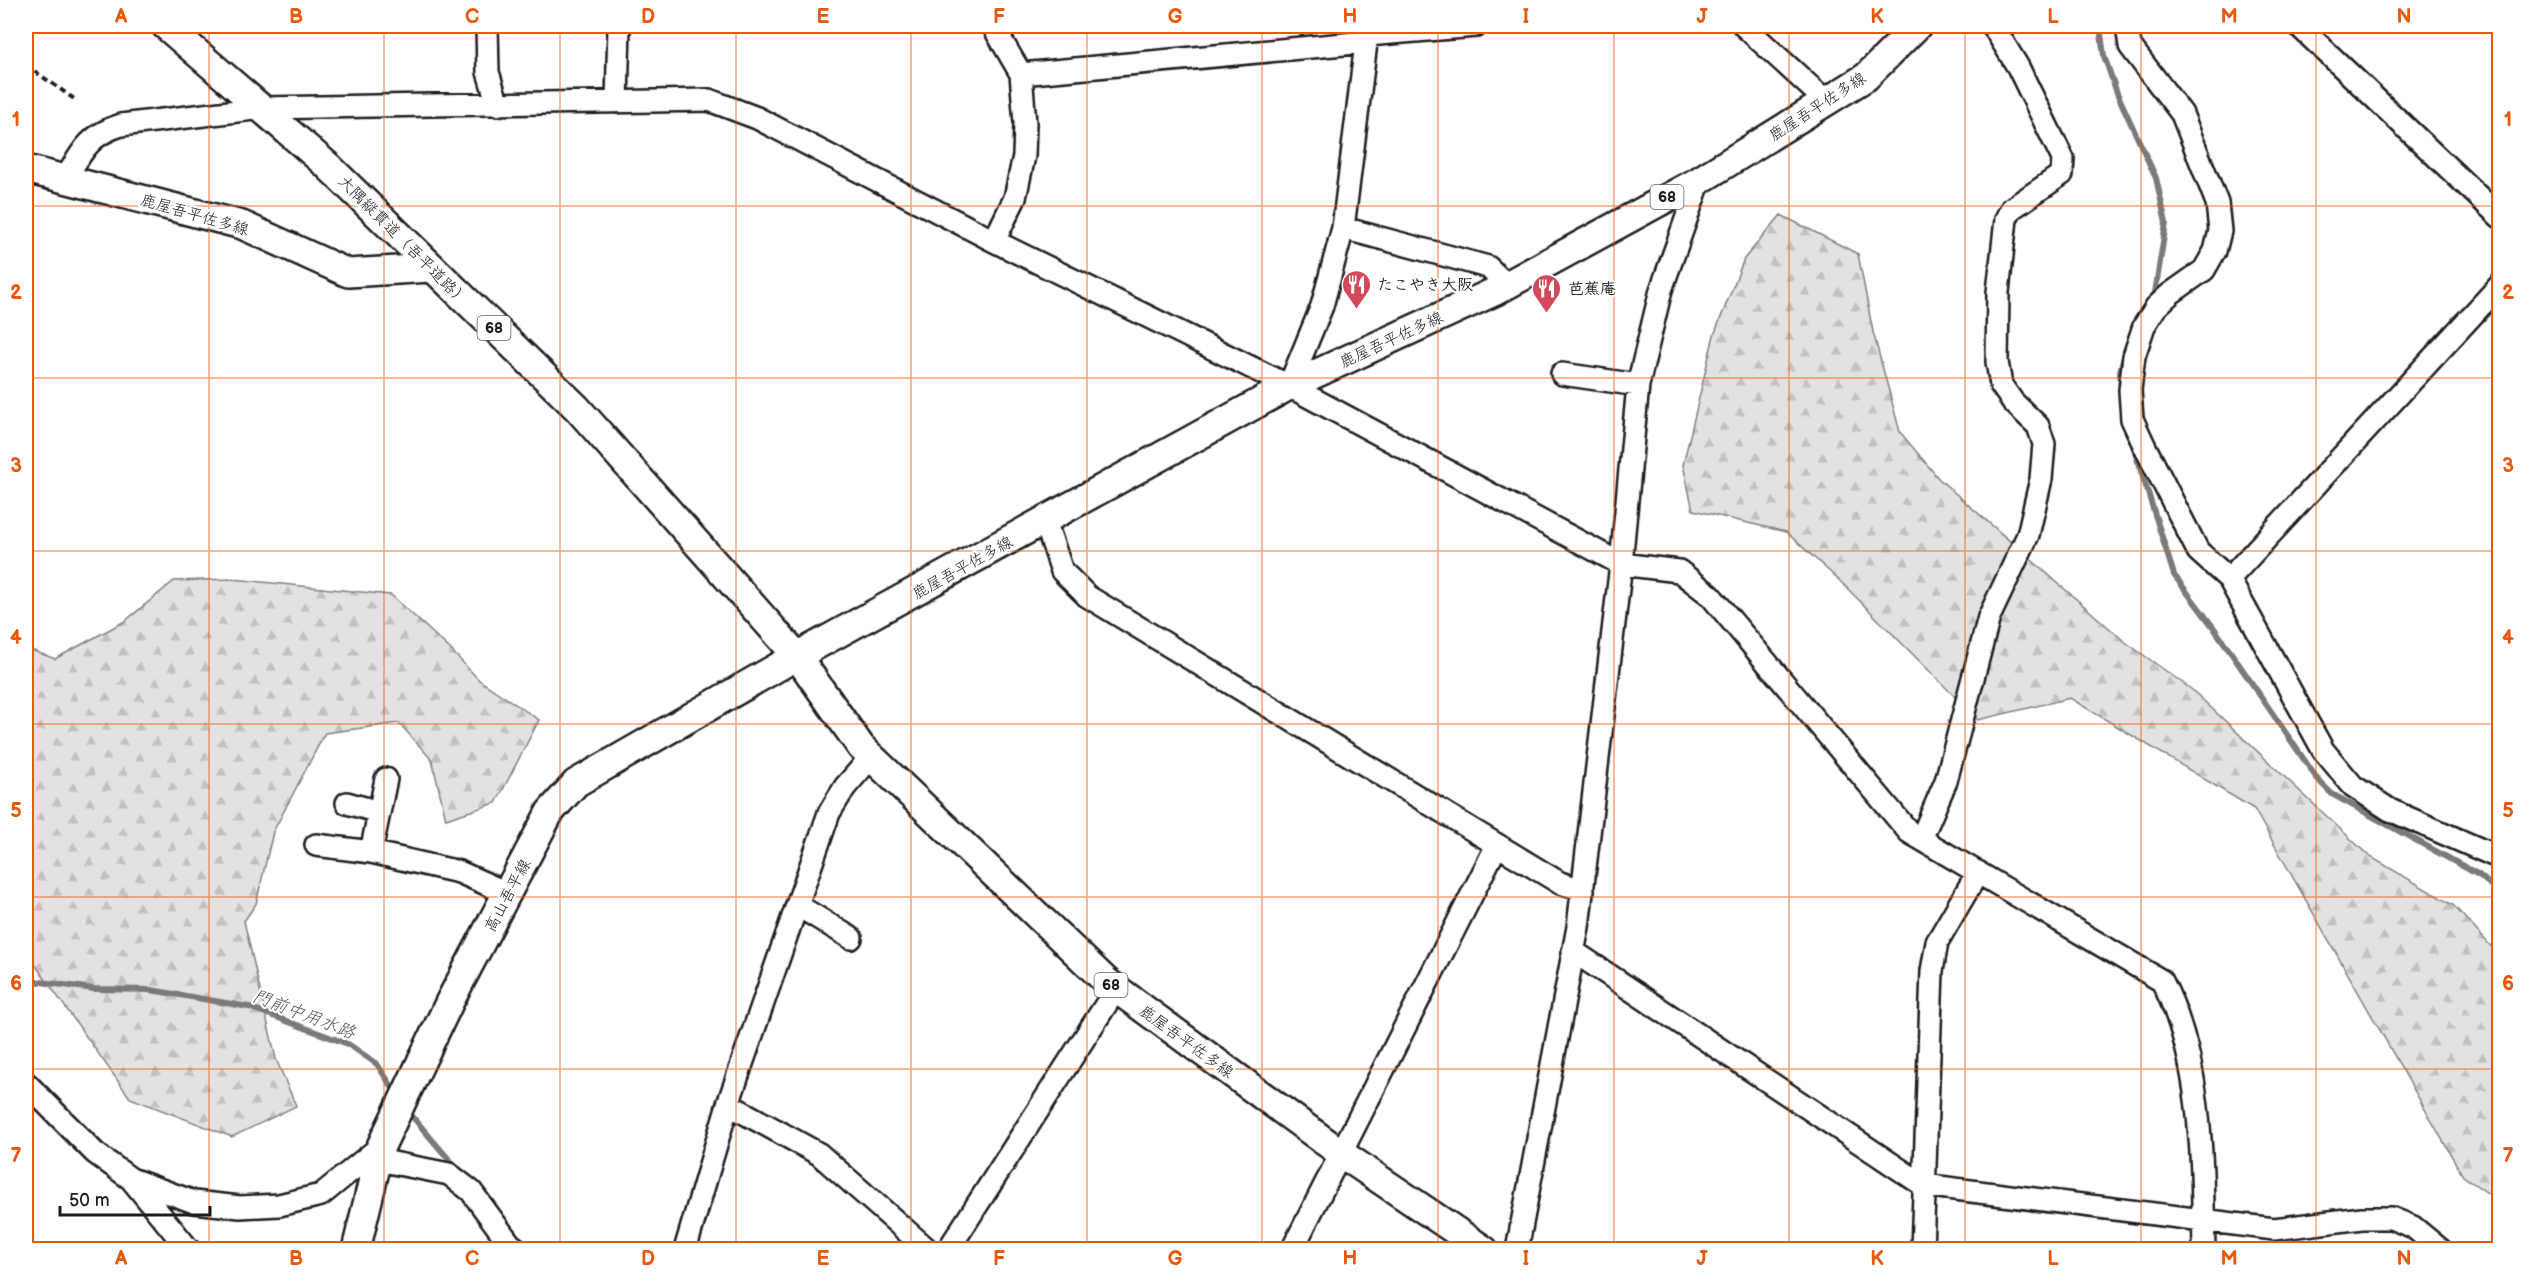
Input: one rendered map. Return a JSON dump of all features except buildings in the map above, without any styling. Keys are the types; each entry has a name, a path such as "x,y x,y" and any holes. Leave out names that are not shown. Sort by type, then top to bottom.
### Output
{"main road":[{"name":"大隅縦貫道（吾平道路）","path":"166,26 328,166 577,408 797,656"},
{"name":"鹿屋吾平佐多線","path":"1484,1250 1342,1154 1116,989 861,747 797,656 1289,386 1506,285 1700,180 1828,103 1866,77 1917,26"},
{"name":"鹿屋吾平佐多線","path":"26,169 242,225 348,273 431,268"},
{"name":"高山吾平線","path":"356,1250 380,1153 450,1001 550,812 576,783 797,656"}],"street":[{"path":"487,26 488,72 498,105"},
{"path":"617,102 619,26"},
{"path":"993,26 1021,74 1025,123 1024,156 1016,198 994,241"},
{"path":"1289,386 1322,306 1343,228 1366,35 1476,26"},
{"path":"1744,26 1828,103"},
{"path":"1921,839 1946,781 1989,617 2028,535 2041,479 2044,444 2038,426 2013,402 2001,385 1997,362 1998,292 2006,219 2011,209 2062,174 2063,159 2018,68 1993,26"},
{"path":"2127,26 2130,46 2182,114 2217,203 2220,231 2215,251 2204,270 2156,307 2144,326 2134,356 2130,390 2132,419 2198,551 2229,579 2323,750 2353,786 2390,810 2499,858"},
{"path":"2299,26 2499,217"},
{"path":"1021,74 1366,42"},
{"path":"66,178 83,148 101,131 121,124 262,108 709,100 757,118 994,241 1289,386 1621,564 1679,571 1710,595 1909,832 2162,981 2172,1001 2188,1053 2202,1159 2204,1250"},
{"path":"1517,1250 1573,951 1582,890 1621,564 1638,385 1661,290 1700,180"},
{"path":"1343,228 1488,267 1506,285"},
{"path":"2229,579 2499,285"},
{"path":"1562,374 1638,385"},
{"path":"1045,521 1062,571 1087,596 1560,883 1582,890"},
{"path":"685,1250 728,1104 829,813 845,787 871,757"},
{"path":"371,852 386,779"},
{"path":"347,803 379,812"},
{"path":"315,845 371,852 459,872 507,893"},
{"path":"1293,1250 1497,845"},
{"path":"1922,1250 1929,1008 1935,952 1937,942 1978,873"},
{"path":"797,905 851,938"},
{"path":"1573,951 1923,1185 2274,1229 2362,1218 2391,1218 2413,1227 2441,1250"},
{"path":"948,1250 1116,989"},
{"path":"26,1083 95,1153 131,1179 189,1250"},
{"path":"728,1104 819,1154 928,1250"},
{"path":"131,1179 194,1202 240,1207 279,1205 321,1195 380,1153 449,1174 471,1191 510,1244 518,1250"}],"path":[{"path":"26,64 77,101"}],"green space":[{"path":"1781,215 1858,254 1873,332 1900,432 1939,479 2124,641 2191,689 2369,856 2453,905 2499,955 2499,1201 2463,1176 2254,809 2070,698 1978,720 1843,584 1786,532 1693,510 1683,465 1714,335 1744,259"},
{"path":"233,579 391,595 450,649 479,680 539,720 496,803 446,819 432,760 399,723 325,733 273,832 256,904 244,921 276,1059 296,1106 232,1137 130,1098 26,952 26,648 55,659 125,621 174,581"}],"waterway":[{"path":"2100,26 2104,56 2117,93 2156,178 2166,223 2155,293 2151,300"},
{"path":"2121,388 2120,371 2125,354"},
{"path":"2131,439 2174,575 2214,628 2318,780 2332,794 2479,875 2500,893"},
{"name":"門前中用水路","path":"26,980 94,989 151,990 249,1007 348,1044 377,1064 398,1096"},
{"name":"門前中用水路","path":"406,1109 458,1170"}],"place":[{"name":"たこやき大阪","path":"1356,310"},
{"name":"芭蕉庵","path":"1547,314"}]}
